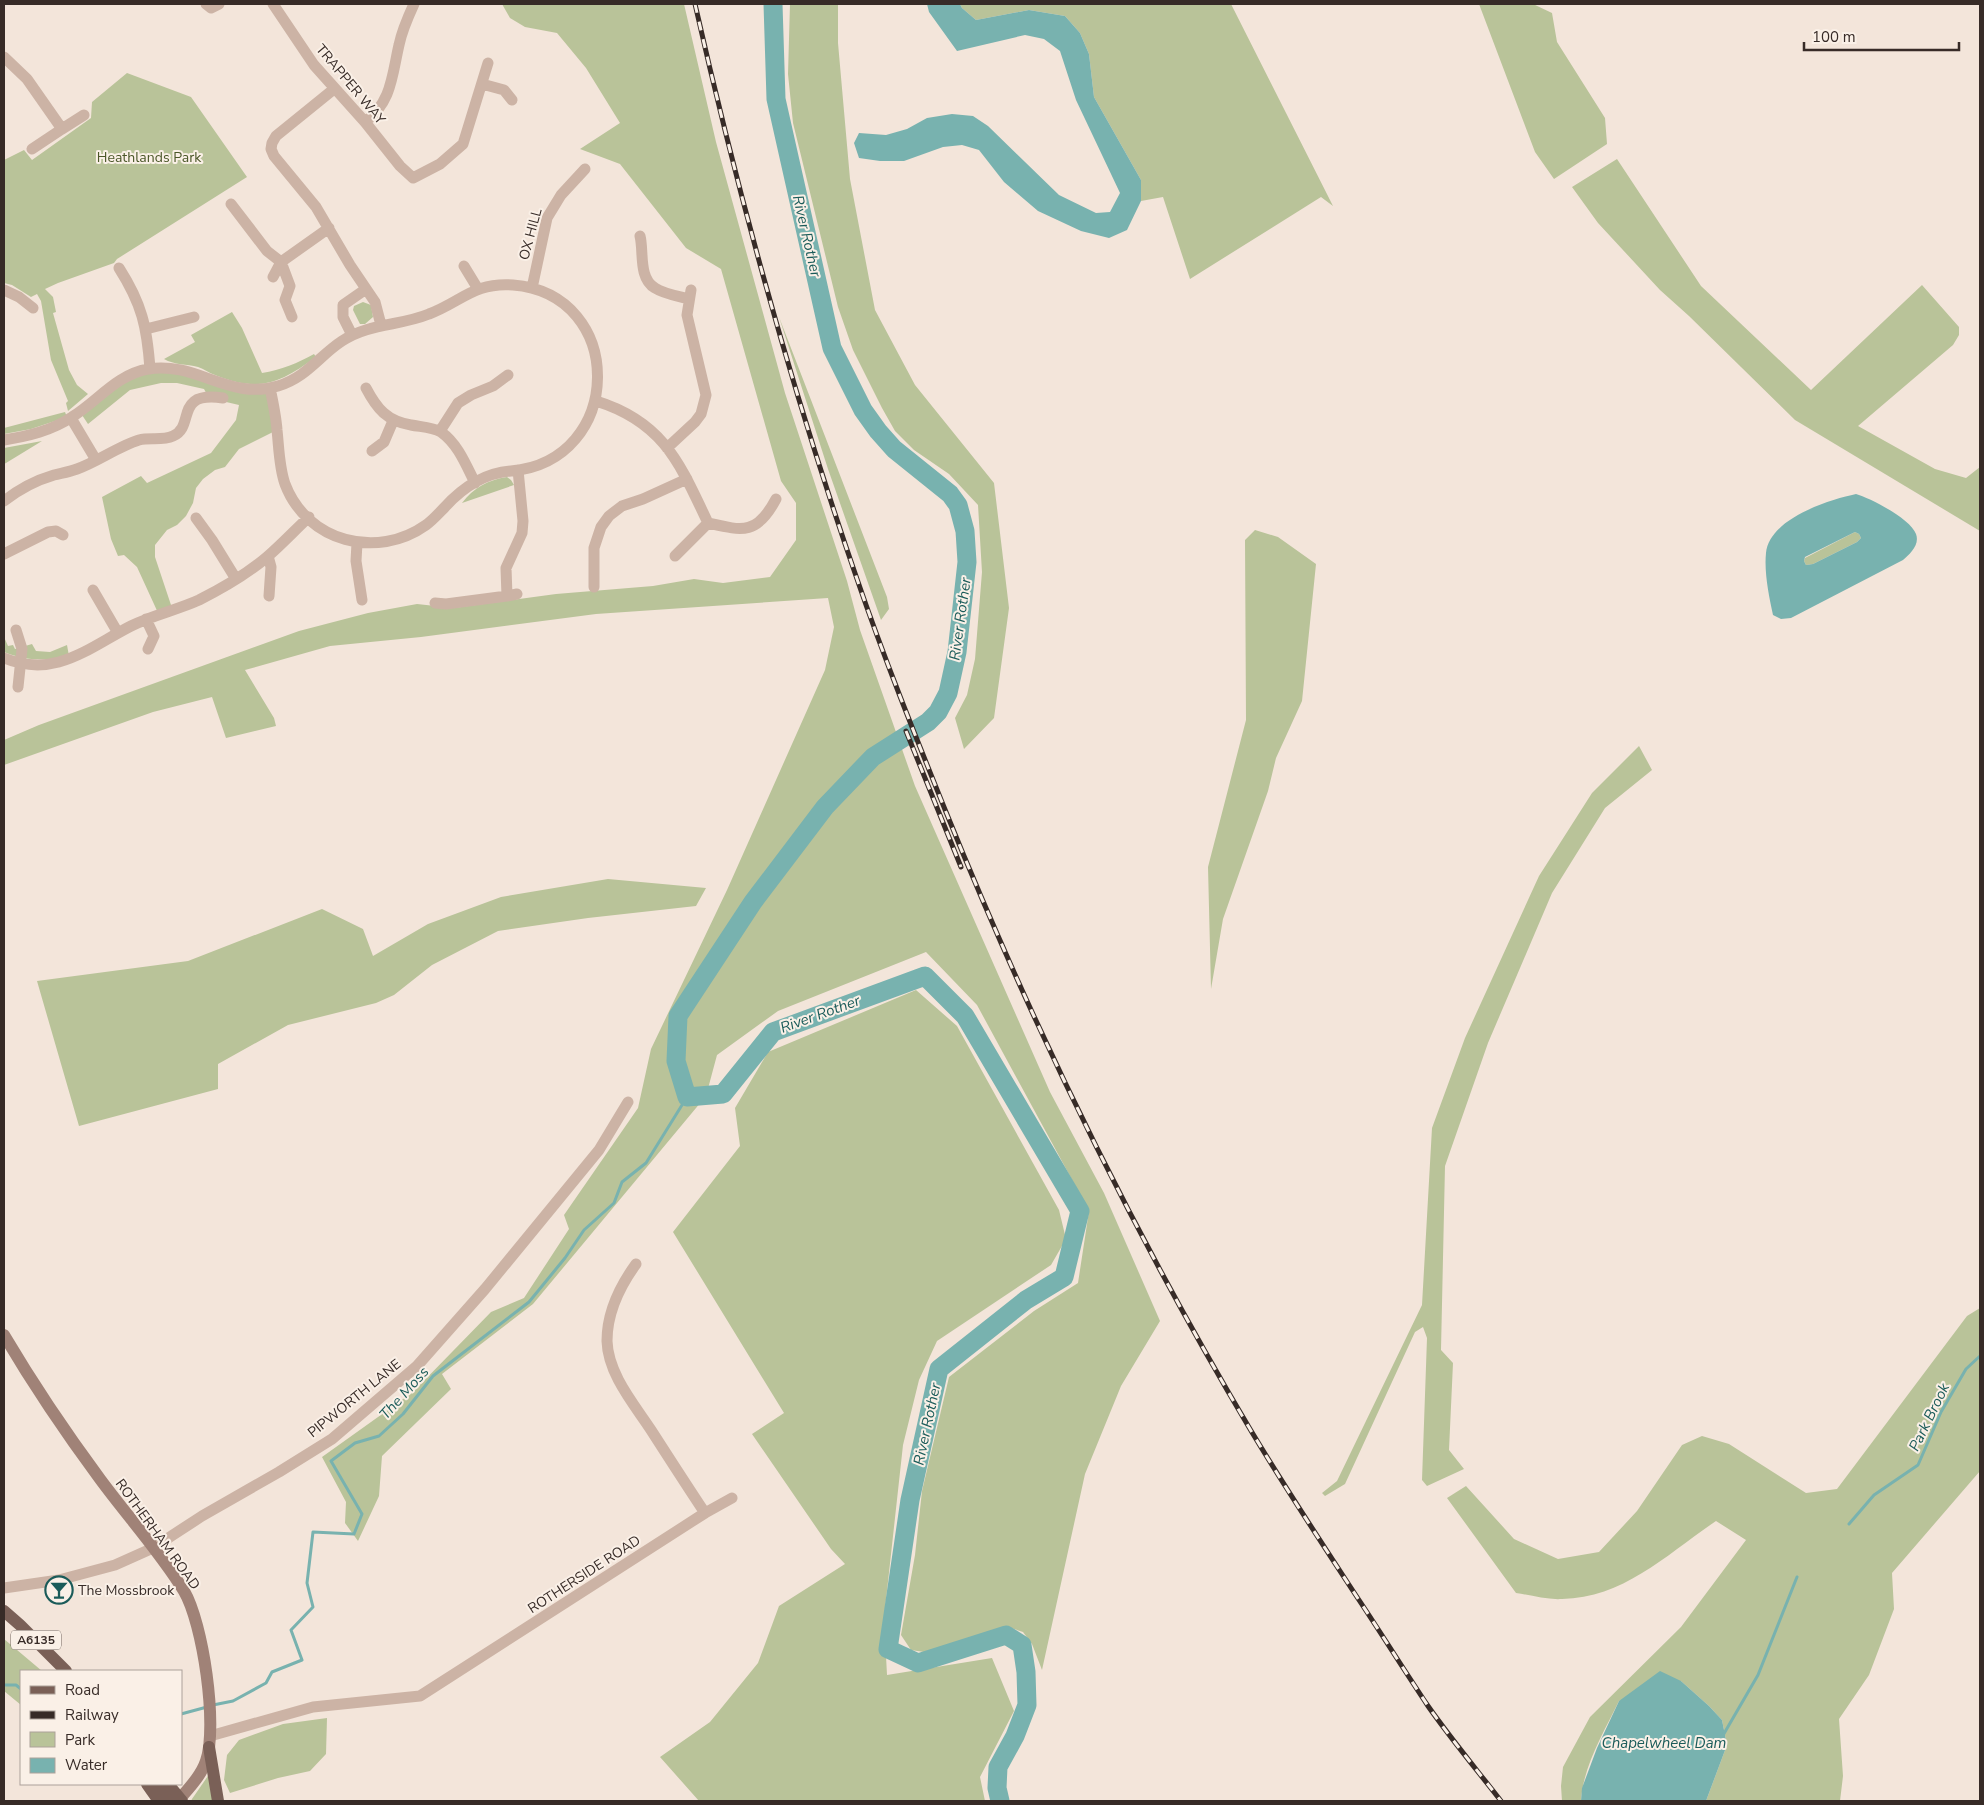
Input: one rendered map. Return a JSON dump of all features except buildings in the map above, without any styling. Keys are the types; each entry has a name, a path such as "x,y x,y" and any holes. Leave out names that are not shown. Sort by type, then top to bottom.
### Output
{"main road":[{"name":"ROTHERHAM ROAD","path":"4,1335 85,1458 185,1592 197,1622 203,1648 208,1691 209,1741 204,1766 177,1801"},
{"name":"A6135","path":"4,1611 65,1670"},
{"path":"209,1741 218,1801"},
{"path":"149,1785 159,1801"},
{"path":"160,1785 177,1801"},
{"path":"169,1785 177,1801"}],"street":[{"path":"206,4 211,8 219,4"},
{"name":"TRAPPER WAY","path":"273,4 314,65 365,122 400,166 413,178 440,164 463,144 482,84"},
{"path":"365,122 384,104 400,42 414,4"},
{"path":"4,57 27,79 62,129"},
{"path":"488,63 482,84 504,90 512,100"},
{"path":"334,89 276,136 271,149 282,167 306,192 329,228 375,302 381,325"},
{"path":"32,149 84,114"},
{"name":"OX HILL","path":"532,288 547,218 561,196 585,168"},
{"path":"231,204 267,251 281,262 289,279 290,286 284,300 292,317"},
{"path":"273,277 281,262 329,228"},
{"path":"640,236 644,274 650,283 655,288 690,294 687,316 706,395 701,414 667,448"},
{"path":"464,266 478,289"},
{"path":"119,268 134,293 142,313 146,330 150,369"},
{"path":"4,440 46,431 71,418 115,382 134,373 150,369 187,370 218,383 240,389 270,388 302,375 334,346 365,329 432,314 478,289 501,284 532,288 550,295 563,304 585,329 592,341 597,362 598,385 596,401 579,435 565,450 540,465 500,472 475,482 460,492 435,517 416,531 382,542 357,543 340,539 321,530 300,509 286,485 282,472 270,388"},
{"path":"352,335 344,318 344,305 366,289"},
{"path":"4,290 19,297 33,308"},
{"path":"146,330 194,318"},
{"path":"440,431 458,403 493,386 508,375"},
{"path":"366,388 380,410 393,421 440,431 457,448 475,482"},
{"path":"4,501 37,482 53,475 76,469 136,441 148,438 168,438 176,435 181,428 188,407 195,401 213,397 223,398"},
{"path":"596,401 636,418 667,448 687,479 708,523"},
{"path":"71,418 96,460"},
{"path":"372,452 384,442 393,421"},
{"path":"435,603 446,604 512,595 506,568 522,533 523,521 518,470"},
{"path":"594,588 594,548 601,527 609,516 622,506 644,499 687,479"},
{"path":"708,523 737,530 748,528 762,520 771,510 776,499"},
{"path":"4,658 20,664 35,666 54,664 87,652 146,619 192,603 236,579 268,556 309,517"},
{"path":"196,518 236,579"},
{"path":"675,556 708,523"},
{"path":"4,554 48,532 56,531 63,535"},
{"path":"357,543 356,561 362,600"},
{"path":"268,556 271,567 269,596"},
{"path":"93,590 118,633"},
{"path":"146,619 154,636 148,649"},
{"path":"16,630 22,649 18,687"},
{"name":"PIPWORTH LANE","path":"4,1588 59,1580 82,1574 115,1565 153,1548 202,1516 332,1439 417,1366 485,1289 599,1150 628,1102"},
{"path":"636,1264 627,1277 613,1307 607,1342 608,1352 618,1379 705,1514"},
{"name":"ROTHERSIDE ROAD","path":"209,1741 314,1707 420,1696 732,1498"}],"green space":[{"path":"502,4 684,4 716,142 785,393 847,581 860,630 915,786 1050,1092 1104,1193 1160,1321 1121,1386 1085,1474 1042,1670 1032,1644 1023,1632 1008,1627 924,1652 911,1650 901,1635 915,1555 922,1491 949,1377 1034,1311 1078,1283 1089,1211 977,1005 926,952 778,1011 717,1055 706,1096 533,1304 442,1374 451,1389 382,1456 379,1496 358,1541 345,1523 346,1502 322,1457 413,1392 491,1312 524,1298 569,1229 564,1215 638,1108 651,1049 727,890 825,670 834,627 828,598 596,614 421,637 330,646 245,670 274,718 276,726 226,738 212,697 153,712 4,765 4,740 39,725 299,631 368,613 417,604 454,608 556,594 653,586 694,579 723,583 770,577 796,540 796,503 781,481 721,269 686,248 620,164 580,149 620,123 586,68 557,33 525,27 510,18"},
{"path":"790,4 838,4 838,43 850,179 875,310 915,385 994,483 1009,608 994,718 964,749 955,718 967,695 975,659 982,572 978,505 949,474 914,450 895,431 853,350 838,307 793,123 788,74"},
{"path":"960,4 1231,4 1333,206 1321,197 1190,279 1163,197 1141,201 1141,180 1094,97 1089,54 1080,33 1065,16 1029,10 976,20"},
{"path":"1479,4 1533,4 1552,13 1557,42 1605,118 1607,144 1554,179 1535,152"},
{"name":"Heathlands Park","path":"127,73 191,97 247,177 117,259 114,263 45,289 53,297 56,312 53,313 69,370 77,385 88,394 68,411 66,403 68,401 51,360 41,301 37,294 31,297 12,285 4,283 4,160 24,150 32,160 91,118 92,102"},
{"path":"1617,159 1701,286 1811,390 1922,285 1959,327 1959,335 1953,345 1858,426 1935,469 1966,478 1980,467 1980,531 1795,420 1660,290 1598,223 1572,187"},
{"path":"363,302 371,305 373,317 365,324 360,324 353,310 354,306"},
{"path":"232,312 242,328 262,373 289,366 314,354 316,357 280,379 257,384 231,380 198,367 164,359 195,342 191,335"},
{"path":"779,317 887,597 889,609 881,620 828,469"},
{"path":"150,369 265,388 277,430 239,449 225,467 215,470 203,479 196,488 193,503 186,516 177,525 167,530 155,545 155,557 173,611 159,615 137,567 124,555 118,556 111,539 102,497 141,476 147,483 211,453 236,420 239,405 209,398 204,389 177,383 161,383 130,390 88,424 80,412 97,397"},
{"path":"65,412 67,417 31,429 4,434 4,428"},
{"path":"42,441 6,463 4,464 4,448"},
{"path":"507,477 514,485 462,503 481,486"},
{"path":"1255,530 1278,537 1316,564 1302,701 1276,758 1268,791 1223,919 1211,989 1208,867 1246,720 1245,540"},
{"path":"1855,532 1861,538 1857,542 1813,564 1806,565 1805,558"},
{"path":"4,637 8,646 13,645 15,649 32,644 36,651 50,652 67,645 69,656 53,659 36,659 12,655 4,652"},
{"path":"1639,746 1652,770 1605,808 1552,893 1488,1043 1445,1166 1441,1350 1453,1363 1449,1450 1464,1469 1427,1486 1422,1480 1427,1338 1423,1327 1415,1332 1345,1484 1325,1496 1322,1493 1337,1481 1422,1305 1432,1128 1465,1038 1539,876 1592,793"},
{"path":"608,879 706,888 696,906 588,918 498,931 432,965 394,995 376,1003 288,1025 218,1064 218,1089 79,1126 37,981 188,961 322,909 363,929 373,956 428,924 501,897"},
{"path":"916,990 957,1026 1059,1210 1066,1239 1051,1265 937,1341 919,1380 903,1445 884,1618 887,1675 992,1658 1014,1711 980,1777 985,1801 699,1801 660,1757 710,1722 758,1663 779,1606 845,1564 831,1549 752,1434 784,1413 673,1232 740,1146 735,1108 768,1052"},
{"path":"1980,1308 1980,1471 1892,1573 1894,1609 1869,1675 1839,1719 1843,1776 1840,1801 1706,1801 1727,1745 1722,1720 1681,1681 1619,1701 1590,1762 1581,1801 1562,1801 1563,1767 1590,1717 1681,1627 1746,1540 1716,1521 1662,1560 1625,1583 1584,1597 1545,1598 1516,1593 1447,1498 1466,1486 1514,1539 1558,1559 1599,1552 1637,1511 1682,1445 1702,1436 1729,1444 1806,1493 1837,1489 1967,1316"},
{"path":"4,1639 41,1670 20,1670 20,1704 4,1691"},
{"path":"327,1718 326,1754 310,1771 278,1778 230,1793 224,1780 227,1755 239,1740 283,1724"},
{"path":"210,1773 214,1801 191,1801 192,1799"}],"water":[{"path":"927,4 960,4 976,20 1029,10 1065,16 1080,33 1089,54 1094,97 1141,180 1141,201 1127,230 1109,238 1081,231 1038,211 1004,182 979,150 962,145 943,147 904,161 880,161 859,158 854,143 859,133 886,135 907,129 927,118 952,114 973,116 988,126 1059,195 1096,213 1110,212 1120,193 1076,100 1060,51 1044,39 1025,35 957,51 929,12"},
{"path":"1856,494 1880,504 1913,528 1917,538 1914,549 1903,560 1791,618 1781,619 1773,615 1767,584 1766,553 1770,541 1777,530 1788,521 1816,506","holes":["1855,532 1861,538 1857,542 1813,564 1806,565 1805,557"]},
{"name":"Chapelwheel Dam","path":"1660,1671 1681,1681 1722,1720 1727,1745 1706,1801 1581,1801 1582,1788 1597,1748 1619,1701"}],"waterway":[{"name":"River Rother","path":"773,4 776,99 832,348 863,410 878,431 894,449 950,494 958,505 965,531 967,562 957,652 948,693 938,712 928,722 873,757 825,807 753,902 678,1016 676,1061 687,1097 723,1094 773,1032 925,976 965,1016 1080,1211 1064,1277 1026,1300 939,1369 910,1500 888,1649 918,1663 1006,1635 1022,1645 1026,1672 1027,1705 1015,1736 998,1767 997,1788 1000,1801"},
{"name":"The Moss","path":"213,1705 233,1701 266,1683 272,1672 302,1660 291,1630 313,1607 307,1583 313,1532 354,1534 362,1514 331,1461 355,1443 379,1436 403,1414 433,1376 529,1302 565,1258 584,1230 614,1203 622,1182 646,1163 687,1097"},
{"name":"Park Brook","path":"1849,1524 1874,1495 1918,1465 1941,1412 1966,1369 1980,1356"},
{"name":"Park Brook","path":"1722,1737 1758,1675 1797,1577"},
{"name":"The Moss","path":"4,1685 16,1685 20,1688"},
{"name":"The Moss","path":"182,1714 207,1707"}],"railway":[{"path":"695,4 748,222 810,437 833,508 867,609 900,696 946,812 1013,971 1086,1126 1125,1203 1207,1355 1250,1429 1428,1706 1501,1801"},
{"path":"906,731 961,867"}],"place":[{"name":"The Mossbrook","path":"59,1590"}]}
